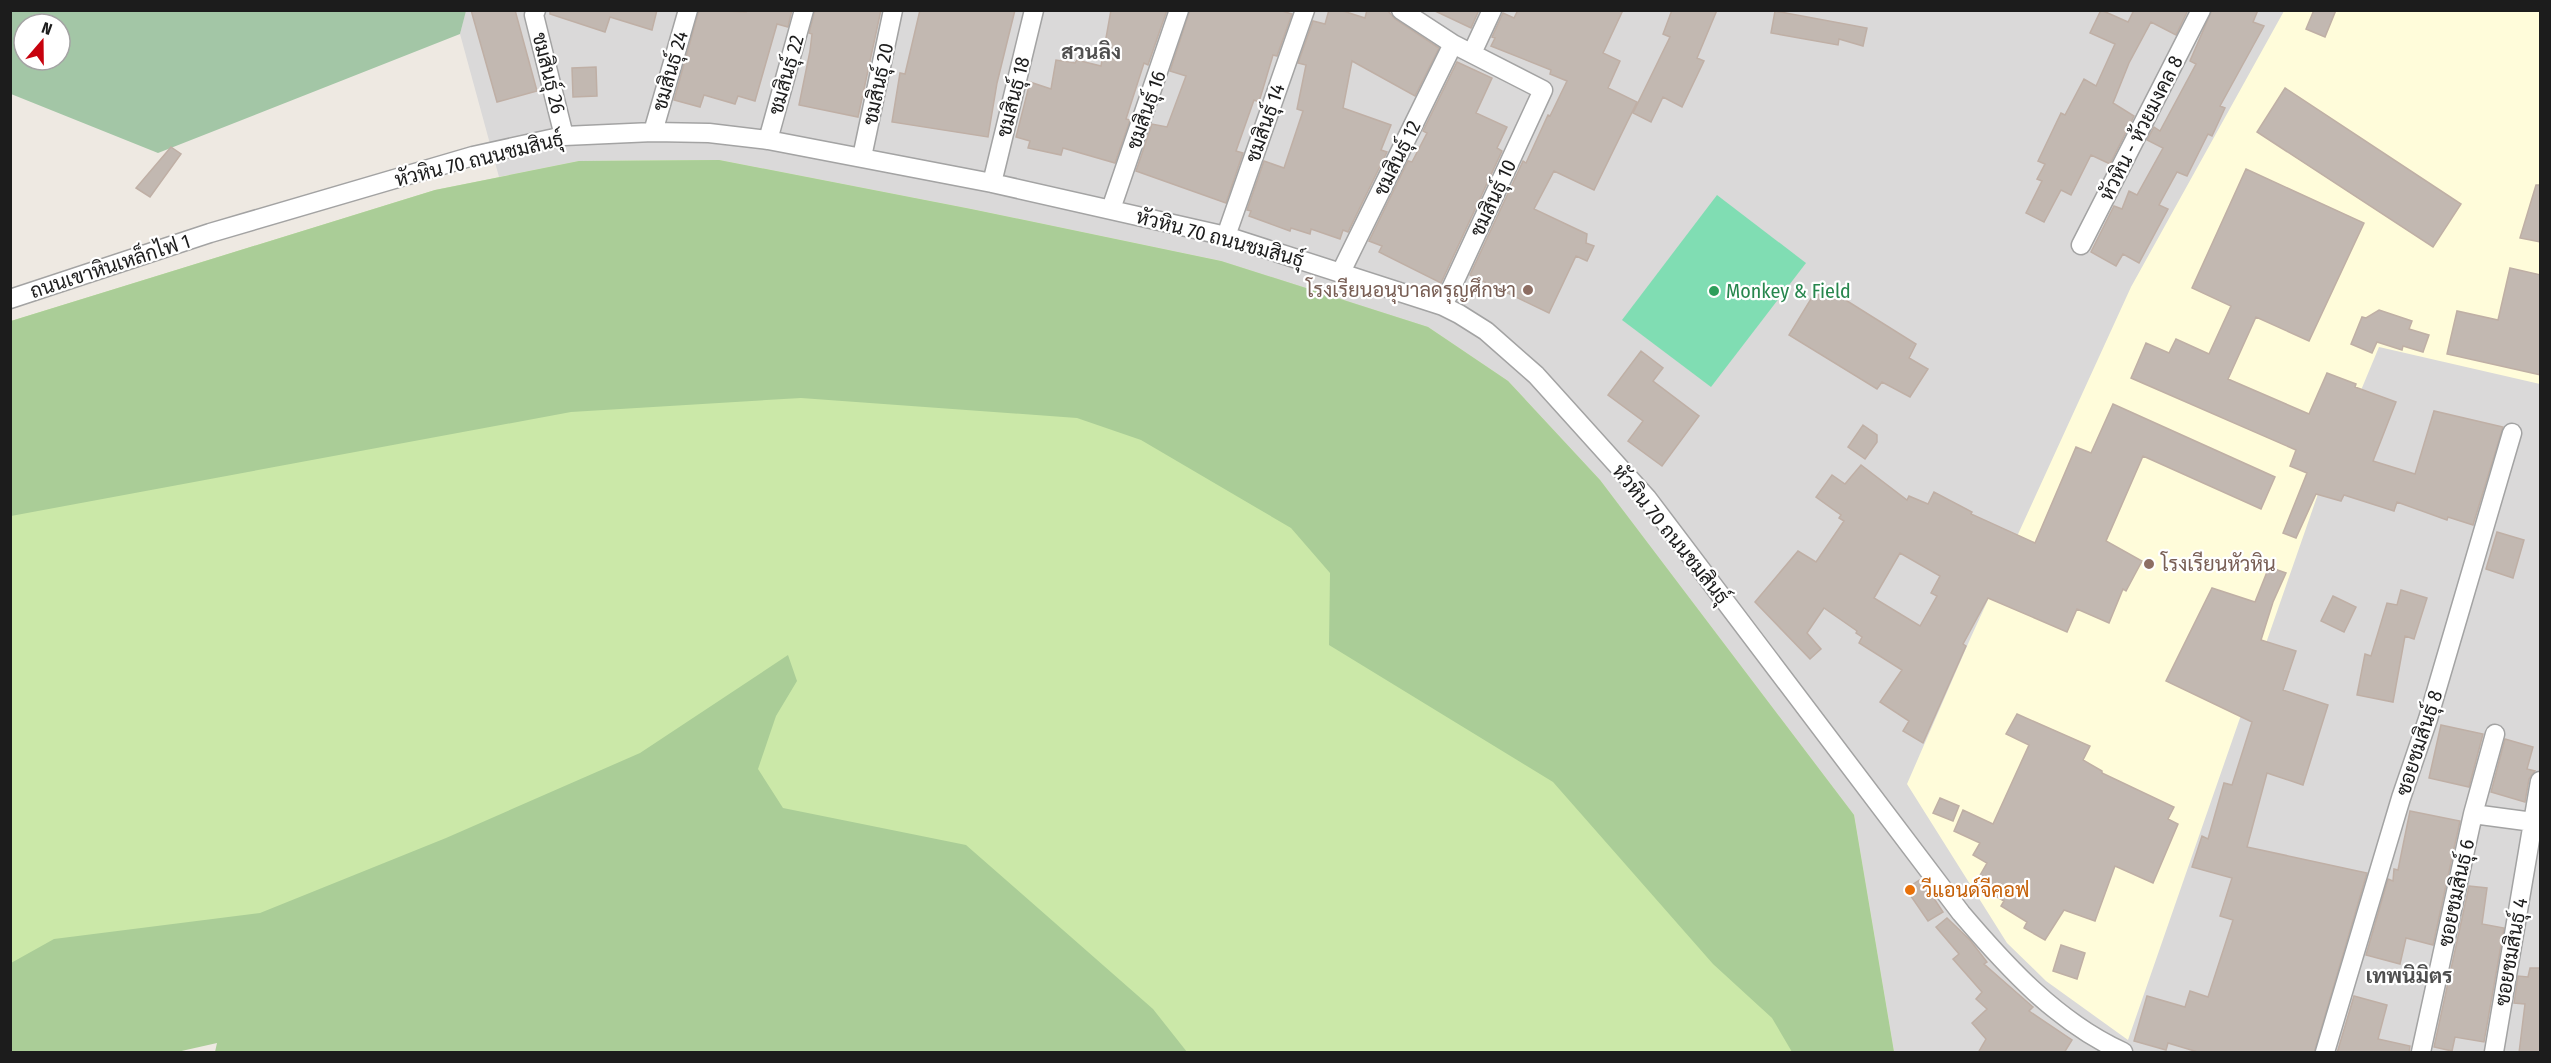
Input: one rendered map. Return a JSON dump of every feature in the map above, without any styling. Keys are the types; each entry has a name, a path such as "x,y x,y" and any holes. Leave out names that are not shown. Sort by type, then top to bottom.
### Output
{"street":[{"name":"ชมสินธุ์ 26","path":"536,10 534,15 564,136"},
{"name":"ชมสินธุ์ 24","path":"653,132 688,10"},
{"name":"ชมสินธุ์ 22","path":"768,141 804,10"},
{"name":"ชมสินธุ์ 20","path":"862,157 893,10"},
{"name":"ชมสินธุ์ 18","path":"993,183 1034,10"},
{"name":"ชมสินธุ์ 16","path":"1112,209 1179,10"},
{"name":"ชมสินธุ์ 14","path":"1226,236 1305,10"},
{"path":"1401,10 1453,44 1472,53 1492,10"},
{"name":"หัวหิน - ห้วยมงคล 8","path":"2081,245 2201,10"},
{"name":"ชมสินธุ์ 12","path":"1341,272 1453,44"},
{"name":"ชมสินธุ์ 10","path":"1443,306 1543,90 1472,53"},
{"name":"หัวหิน 70 ถนนชมสินธุ์","path":"210,233 474,156 564,136 653,132 710,133 862,157 1112,209 1226,236 1443,306 1486,331 1536,375 1647,498 1961,913 2009,969 2057,1011 2104,1044 2123,1053"},
{"name":"ถนนเขาหินเหล็กไฟ 1","path":"10,299 210,233"},
{"name":"ซอยชมสินธุ์ 8","path":"2325,1053 2401,798 2428,719 2512,433"},
{"name":"ซอยชมสินธุ์ 6","path":"2421,1053 2473,814 2495,734"},
{"name":"ซอยชมสินธุ์ 4","path":"2494,1053 2541,781"},
{"path":"2473,814 2533,822"}],"shaded area":[{"path":"466,10 2540,11 2540,1052 1894,1052 1854,815 1221,261 719,160 579,161 499,177 460,34"},
{"name":"โรงเรียนหัวหิน","path":"2284,11 2540,11 2540,384 2379,347 2319,491 2128,1040 2046,981 2007,943 1907,784 1971,637 2131,287"}],"green space":[{"path":"10,11 466,11 460,34 158,153 11,94"},
{"path":"719,160 1221,261 1428,327 1508,381 1600,480 1854,815 1894,1052 1017,1052 516,940 177,1052 11,1052 11,321 435,190 579,161"},
{"path":"719,160 1221,261 1428,327 1508,381 1600,480 1854,815 1894,1052 1792,1052 1772,1018 1713,964 1553,782 1329,645 1330,573 1291,528 1141,440 1077,418 801,398 571,412 11,516 11,321 435,190 579,161"},
{"name":"Monkey & Field","path":"1717,195 1806,263 1711,387 1622,320"},
{"path":"788,655 797,681 776,716 758,769 783,808 966,845 1153,1009 1187,1052 215,1052 217,1043 177,1052 11,1052 11,963 54,939 260,913 446,838 640,753"}],"building":[{"path":"471,10 515,10 537,91 497,102"},
{"path":"550,10 657,10 652,30 610,17 605,32 550,14"},
{"path":"699,10 746,12 746,10 792,10 788,27 777,24 755,101 738,96 735,104 704,95 700,107 674,100"},
{"path":"815,10 881,10 858,117 799,105 810,51 812,34 809,33"},
{"path":"920,10 1015,10 997,83 988,137 892,122 900,73 905,74"},
{"path":"1111,10 1167,10 1148,65 1144,63 1126,119 1130,120 1115,163 1063,148 1061,155 1028,148 1030,141 1016,137 1030,82 1051,89 1056,60 1075,63 1077,60 1101,66"},
{"path":"1190,10 1279,10 1292,14 1277,56 1273,55 1259,102 1254,100 1236,151 1243,153 1226,203 1136,171 1152,124 1167,127 1186,76 1170,71"},
{"path":"1329,10 1340,10 1365,18 1367,10 1387,10 1395,19 1439,48 1415,96 1352,61 1343,108 1391,125 1381,150 1387,152 1348,232 1343,230 1340,239 1311,229 1310,234 1291,228 1290,231 1249,216 1251,211 1247,210 1264,161 1284,168 1303,111 1297,109 1306,65 1298,63 1313,21 1325,24"},
{"path":"1433,10 1479,10 1471,28"},
{"path":"1518,10 1623,10 1603,53 1620,61 1608,88 1637,102 1594,190 1554,171 1534,209 1587,234 1586,243 1594,246 1587,261 1576,256 1549,313 1470,275 1523,161 1526,163 1567,81 1550,74 1551,70 1491,46 1495,38 1492,37 1503,13 1514,18"},
{"path":"1672,10 1717,10 1697,58 1704,61 1682,107 1663,97 1651,122 1633,113 1670,37 1663,34"},
{"path":"2101,10 2128,22 2133,12 2129,10 2188,10 2176,35 2151,22 2129,63 2113,103 2134,116 2110,164 2091,155 2071,195 2061,190 2044,222 2026,213 2042,181 2037,179 2045,164 2038,161 2061,113 2065,115 2084,79 2096,86 2115,44 2090,33"},
{"path":"2212,10 2258,10 2253,22 2264,26 2220,106 2225,108 2212,136 2208,134 2187,176 2177,172 2159,205 2168,209 2139,263 2123,254 2116,266 2091,252 2114,206 2122,209 2129,191 2137,195 2163,148 2147,140 2154,127 2160,131 2196,64 2190,61"},
{"path":"2314,10 2336,10 2325,37 2306,29"},
{"path":"1775,11 1867,28 1863,46 1839,39 1838,45 1771,33"},
{"path":"1457,62 1492,78 1476,113 1507,127 1497,148 1502,151 1441,283 1379,252 1382,246 1369,241 1408,161 1412,162 1427,133 1423,131"},
{"path":"596,67 597,96 573,97 572,68"},
{"path":"2285,88 2461,204 2433,247 2257,132"},
{"path":"171,147 181,154 150,197 136,188"},
{"path":"2246,169 2364,223 2309,341 2256,317 2228,379 2309,414 2327,373 2356,384 2355,387 2396,402 2373,461 2415,474 2434,411 2503,427 2473,525 2448,517 2447,520 2397,502 2394,511 2344,495 2341,501 2316,494 2296,538 2283,533 2307,473 2290,466 2296,450 2131,378 2146,343 2169,353 2176,339 2209,354 2231,306 2192,288"},
{"path":"2536,185 2541,185 2541,242 2520,238"},
{"path":"2510,268 2541,275 2541,375 2447,354 2457,311 2498,320"},
{"path":"1820,284 1916,344 1909,358 1928,369 1910,397 1882,382 1877,389 1789,335"},
{"path":"2379,310 2412,321 2409,329 2429,335 2423,352 2403,346 2402,350 2377,342 2372,353 2351,344 2362,317 2366,318"},
{"path":"1641,351 1663,368 1653,381 1699,416 1662,466 1628,441 1643,421 1608,395"},
{"path":"2113,404 2275,477 2261,509 2143,456 2106,541 2142,561 2126,591 2123,589 2109,623 2077,609 2067,632 1988,598 1963,644 1966,646 1923,743 1903,731 1909,721 1880,702 1902,670 1859,643 1862,637 1856,633 1857,631 1824,608 1807,633 1821,649 1810,659 1755,602 1798,551 1816,562 1844,521 1839,518 1841,515 1816,497 1832,475 1845,484 1861,465 1907,500 1909,496 1928,504 1934,492 1972,512 1971,514 2035,543 2076,447 2091,453","holes":["1900,553 1940,576 1931,593 1937,596 1920,626 1874,598"]},
{"path":"1863,425 1877,435 1877,442 1865,459 1848,447"},
{"path":"2497,532 2524,540 2513,578 2486,569"},
{"path":"2269,567 2286,573 2273,602 2261,640 2296,651 2283,690 2328,705 2303,785 2267,773 2247,847 2367,873 2314,1053 2201,1053 2168,1043 2166,1050 2134,1041 2147,996 2185,1007 2190,991 2208,997 2233,920 2220,916 2232,878 2192,867 2202,836 2208,839 2224,783 2232,785 2252,722 2166,681 2212,588 2255,602"},
{"path":"2401,590 2427,598 2414,639 2405,636 2393,702 2357,695 2365,654 2371,656 2387,603 2397,605"},
{"path":"2333,596 2356,607 2344,632 2321,621"},
{"path":"2017,714 2090,746 2083,760 2102,773 2174,807 2168,819 2178,824 2153,883 2115,866 2095,921 2064,910 2045,940 2024,928 2027,922 2001,906 2004,901 1975,884 1987,863 1973,855 1980,843 1954,831 1963,810 1993,824 2029,745 2006,734"},
{"path":"2441,725 2483,734 2469,787 2429,778"},
{"path":"2505,739 2533,747 2527,769 2535,771 2529,779 2525,802 2491,792"},
{"path":"1940,798 1959,806 1953,821 1933,813"},
{"path":"2410,811 2460,821 2433,945 2406,938 2400,964 2366,955 2388,879 2393,881 2394,869 2398,870"},
{"path":"1921,879 1943,912 1928,921 1906,889"},
{"path":"2469,886 2487,888 2482,924 2504,928 2484,1042 2455,1037 2452,1051 2434,1047"},
{"path":"1947,918 1970,940 1987,962 1984,964 2033,1007 2029,1011 2072,1040 2064,1053 1978,1053 1986,1039 1972,1023 1987,1009 1976,999 1982,992 1953,959 1959,954 1936,927"},
{"path":"2061,945 2085,953 2077,979 2053,971"},
{"path":"2530,968 2541,968 2541,1053 2519,1053 2525,1004 2514,1003 2518,976 2528,977"},
{"path":"2354,996 2387,1005 2378,1039 2410,1046 2409,1053 2337,1053"}],"place":[{"name":"โรงเรียนอนุบาลดรุญศึกษา","path":"1528,290"},
{"name":"Monkey & Field","path":"1714,291"},
{"name":"โรงเรียนหัวหิน","path":"2149,564"},
{"name":"วีแอนด์จีคอฟ","path":"1910,890"}],"district":[{"name":"สวนลิง","path":"1091,52"},
{"name":"เทพนิมิตร","path":"2409,976"}]}
